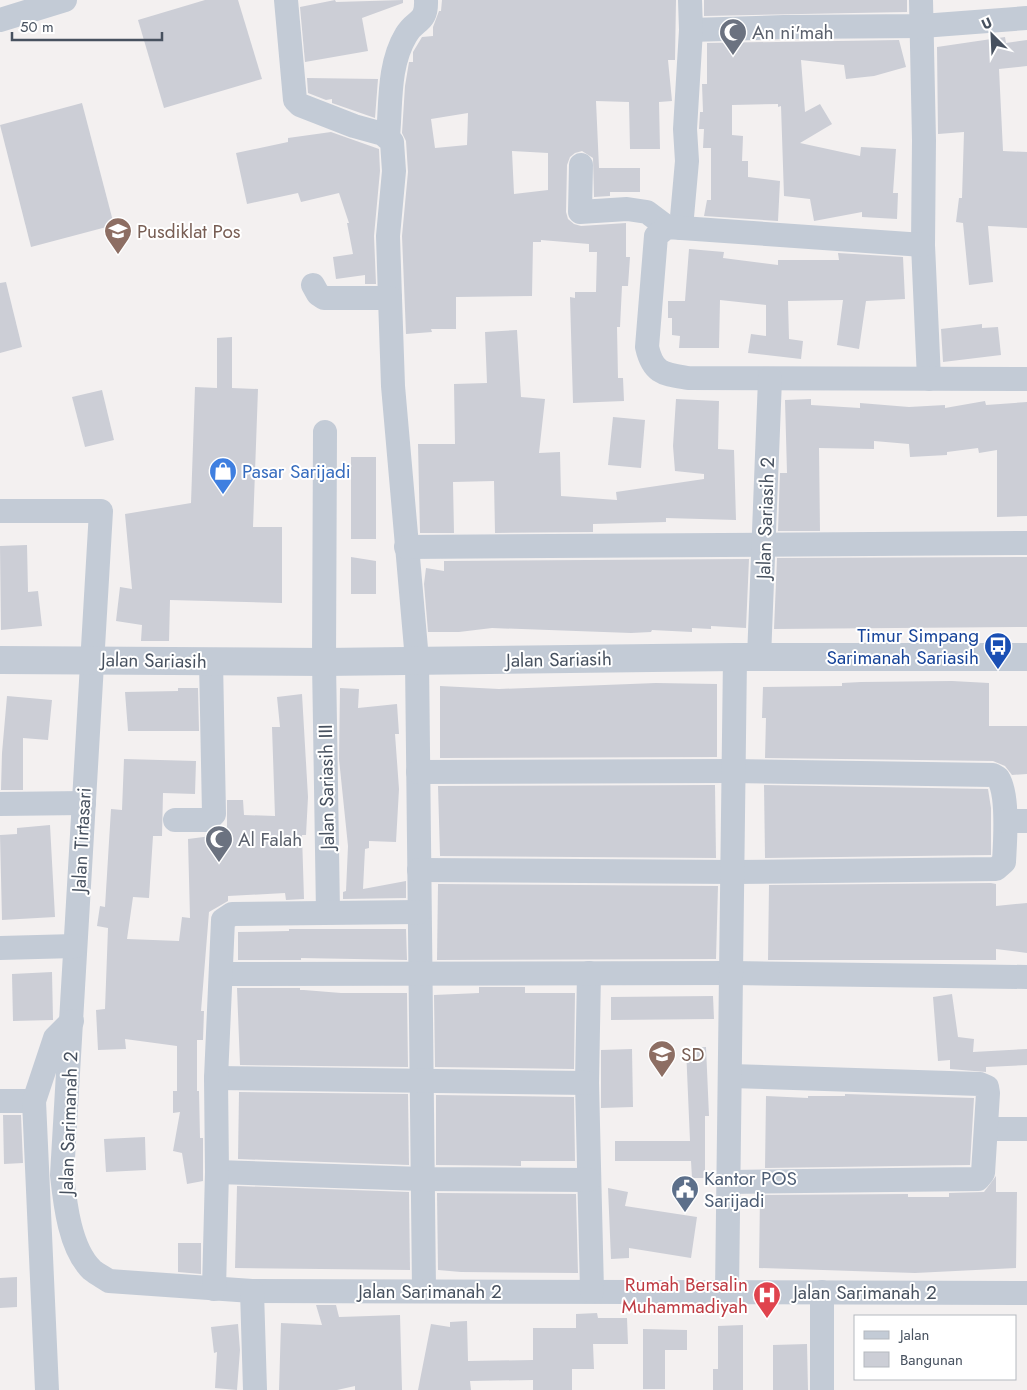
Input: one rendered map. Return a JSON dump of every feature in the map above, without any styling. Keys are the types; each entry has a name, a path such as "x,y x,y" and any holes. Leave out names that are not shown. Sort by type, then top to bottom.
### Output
{"street":[{"path":"0,20 65,0"},
{"path":"286,0 294,95 297,103 354,126 388,137"},
{"path":"424,1290 420,1082 417,660 391,359 388,236 394,171 394,146 388,137 393,65 407,33 422,20 426,13 426,0"},
{"path":"674,228 687,162 685,129 691,30 690,0"},
{"path":"922,0 923,246 929,379"},
{"path":"691,30 922,26 1027,18"},
{"path":"581,165 580,212 627,209 646,212 674,228 923,246"},
{"path":"674,228 656,236 647,347 650,361 665,374 688,378 1027,379"},
{"path":"313,285 318,294 324,298 390,298"},
{"name":"Jalan Sariasih 2","path":"727,1292 734,872 732,771 764,543 770,379"},
{"name":"Jalan Sariasih III","path":"325,432 324,662 328,912"},
{"name":"Jalan Tirtasari","path":"0,510 101,511 72,1021"},
{"path":"406,547 764,543 1027,543"},
{"name":"Jalan Sariasih","path":"0,660 324,662 747,657 1027,658"},
{"path":"175,820 208,820 214,814 211,661"},
{"path":"418,772 732,771 992,775 998,778 1002,784 1016,821 1004,862 996,869 734,872 419,870"},
{"path":"0,804 84,803"},
{"path":"214,1289 217,1172 216,1078 222,974 222,924 228,916 328,912 419,912"},
{"path":"0,948 76,946"},
{"path":"589,973 587,1083 592,1291"},
{"path":"222,974 733,973 1027,977"},
{"path":"46,1390 34,1101 55,1038 72,1021"},
{"name":"Jalan Sarimanah 2","path":"72,1021 62,1175 65,1209 82,1257 92,1270 109,1281 252,1291 1027,1293"},
{"path":"729,1182 978,1179 983,1173 988,1089 980,1084 731,1076"},
{"path":"216,1078 587,1083"},
{"path":"0,1101 34,1101"},
{"path":"986,1129 1027,1129"},
{"path":"217,1172 422,1180 589,1180"},
{"path":"252,1291 255,1390"},
{"path":"822,1292 822,1390"}],"building":[{"path":"205,0 238,0 262,79 164,108 138,20"},
{"path":"335,0 336,2 403,0 403,3 362,18 368,51 305,62 300,7"},
{"path":"442,0 676,0 675,60 668,60 672,101 659,102 660,149 630,149 629,102 596,101 599,168 640,168 640,192 610,192 610,196 594,197 593,158 582,151 570,157 567,165 566,212 568,219 574,224 581,226 626,223 626,257 630,257 628,286 622,286 620,327 617,327 618,378 623,378 624,401 573,403 570,297 575,298 575,292 596,292 597,252 589,252 589,244 541,240 541,242 533,242 532,296 456,297 456,329 431,329 432,332 406,334 402,236 408,172 406,141 402,133 405,86 409,62 413,62 413,52 422,37 433,36 433,27 439,11 441,11","holes":["468,113 467,145 435,148 431,119","512,151 548,153 548,190 514,194"]},
{"path":"704,0 907,0 907,12 704,16"},
{"path":"1005,37 1006,43 1027,40 1027,66 999,69 1003,151 1027,152 1027,228 988,226 993,282 969,285 963,223 956,222 959,198 962,198 964,132 938,134 937,47"},
{"path":"899,40 906,67 874,76 846,79 844,65 801,60 805,112 820,104 832,124 800,143 860,156 861,147 896,149 893,193 898,193 897,219 862,217 862,212 814,221 810,199 784,196 781,106 778,107 778,104 732,105 732,135 743,136 742,161 748,161 748,177 780,181 778,221 704,216 707,200 711,200 711,148 703,148 704,129 699,129 700,112 703,112 702,84 707,84 707,43"},
{"path":"307,78 378,79 375,118 332,103 332,99 326,100 308,93"},
{"path":"82,103 114,225 31,247 0,125"},
{"path":"331,132 379,149 380,171 374,236 376,284 365,284 365,275 336,279 333,257 353,254 347,223 349,223 339,193 301,202 298,193 247,204 236,153 288,142 288,138"},
{"path":"689,249 724,252 723,258 778,265 778,260 839,260 838,253 903,257 905,299 866,301 859,349 837,345 843,300 788,301 789,339 803,341 801,359 748,353 751,334 766,336 766,305 720,300 719,348 679,348 680,336 672,335 672,318 668,318 668,301 685,301"},
{"path":"6,282 22,347 0,353 0,283"},
{"path":"982,324 982,328 998,327 1001,355 943,362 941,329"},
{"path":"517,330 521,397 545,399 539,453 560,452 561,496 617,500 616,492 704,479 704,474 675,471 673,446 676,399 719,401 718,449 734,450 736,520 666,518 666,522 593,524 593,532 495,533 494,481 453,482 454,533 420,533 418,444 455,444 454,384 487,383 485,332"},
{"path":"232,337 232,388 258,389 253,527 282,527 282,603 170,600 169,641 141,641 142,625 116,621 120,587 132,589 125,514 191,503 195,387 217,388 217,338"},
{"path":"102,390 114,440 85,447 72,397"},
{"path":"811,399 811,405 860,408 860,403 909,407 945,405 945,408 985,401 986,405 1027,402 1027,516 997,517 997,450 979,453 978,448 947,452 947,455 910,457 909,444 874,441 874,449 819,448 820,531 778,531 780,473 787,473 785,400"},
{"path":"613,417 645,420 641,468 608,465"},
{"path":"351,457 376,457 376,539 351,539"},
{"path":"27,545 28,592 38,591 42,626 1,630 0,546"},
{"path":"351,557 376,561 376,594 351,594"},
{"path":"1027,557 1027,627 774,629 777,558"},
{"path":"749,559 746,628 711,626 711,629 692,628 692,632 652,630 651,632 631,633 492,628 459,632 428,632 424,584 426,568 444,571 444,561"},
{"path":"952,681 989,683 989,726 1027,726 1027,774 1012,775 1005,766 993,761 765,758 766,718 762,718 763,687 842,686 842,683 861,682"},
{"path":"656,683 717,684 717,757 440,758 440,686 499,689"},
{"path":"178,688 198,688 199,731 128,731 125,692 178,691"},
{"path":"340,688 359,689 358,708 397,704 399,734 395,734 399,789 396,842 369,841 369,848 365,849 363,889 406,881 406,898 343,899 343,892 346,891 348,846 339,759"},
{"path":"302,694 308,797 306,835 302,835 304,899 286,900 285,893 228,896 228,901 209,912 201,1011 204,1011 203,1040 197,1040 197,1091 199,1091 200,1138 203,1138 203,1181 187,1184 182,1153 173,1151 180,1112 173,1113 173,1091 177,1091 177,1046 125,1039 126,1049 98,1050 96,1010 105,1009 108,928 97,926 100,906 105,907 111,809 122,810 124,759 196,761 195,794 163,793 162,836 153,836 149,898 133,897 127,939 179,941 182,917 190,918 188,839 227,834 227,800 243,800 244,815 275,816 272,727 280,727 277,697"},
{"path":"7,696 52,700 48,740 23,738 23,790 1,790"},
{"path":"715,785 716,858 440,856 438,786"},
{"path":"764,785 988,789 991,808 991,855 765,858"},
{"path":"50,825 55,917 2,920 0,835 17,834 17,828"},
{"path":"438,884 718,886 716,959 437,960"},
{"path":"996,884 996,906 1027,903 1027,953 996,949 996,960 768,960 769,885"},
{"path":"289,929 406,929 407,960 301,958 301,960 238,960 238,932 289,931"},
{"path":"52,972 53,1020 13,1021 12,974"},
{"path":"479,987 525,987 525,993 575,993 574,1069 435,1067 434,995 479,993"},
{"path":"237,988 300,988 300,990 341,993 407,993 408,1067 240,1065"},
{"path":"952,994 958,1037 974,1039 973,1052 1027,1049 1027,1065 986,1067 986,1072 950,1069 950,1060 938,1061 933,997"},
{"path":"713,996 714,1019 611,1020 611,997"},
{"path":"706,1047 709,1116 705,1116 705,1178 692,1178 691,1161 615,1161 615,1141 690,1141 686,1048"},
{"path":"632,1049 633,1107 601,1108 601,1050"},
{"path":"239,1092 408,1094 409,1165 238,1159"},
{"path":"845,1094 974,1098 970,1165 765,1168 766,1096 808,1098 808,1096 845,1096"},
{"path":"436,1095 574,1097 575,1161 521,1161 521,1166 436,1165"},
{"path":"3,1115 21,1115 23,1163 4,1164"},
{"path":"145,1137 146,1170 106,1172 104,1139"},
{"path":"996,1176 996,1192 1017,1192 1016,1268 915,1273 759,1268 760,1195 908,1194 908,1197 949,1197 949,1193 984,1192"},
{"path":"237,1186 409,1192 410,1270 235,1268"},
{"path":"608,1188 628,1192 625,1206 697,1217 691,1258 629,1248 629,1258 611,1259"},
{"path":"437,1193 576,1194 578,1273 461,1272 438,1270"},
{"path":"178,1243 201,1243 201,1274 178,1272"},
{"path":"17,1277 17,1307 0,1308 0,1278"},
{"path":"316,1305 336,1305 339,1317 400,1315 402,1390 355,1390 355,1386 337,1390 279,1390 281,1323 322,1325"},
{"path":"597,1313 598,1318 627,1318 628,1344 593,1344 594,1369 572,1369 572,1390 533,1390 533,1380 470,1381 471,1390 418,1390 431,1324 450,1327 450,1322 467,1321 468,1361 533,1360 533,1328 576,1328 576,1314"},
{"path":"238,1324 240,1350 237,1390 215,1388 217,1352 214,1353 211,1327"},
{"path":"743,1325 743,1390 713,1390 713,1369 718,1369 718,1326"},
{"path":"643,1329 687,1330 687,1350 665,1350 665,1389 643,1389"},
{"path":"807,1344 808,1390 773,1390 773,1345"}],"place":[{"name":"An ni'mah","path":"733,56"},
{"name":"Pusdiklat Pos","path":"118,255"},
{"name":"Pasar Sarijadi","path":"223,495"},
{"name":"Timur Simpang Sarimanah Sariasih","path":"998,670"},
{"name":"Al Falah","path":"219,863"},
{"name":"SD","path":"662,1078"},
{"name":"Kantor POS Sarijadi","path":"685,1213"},
{"name":"Rumah Bersalin Muhammadiyah","path":"767,1319"}]}
